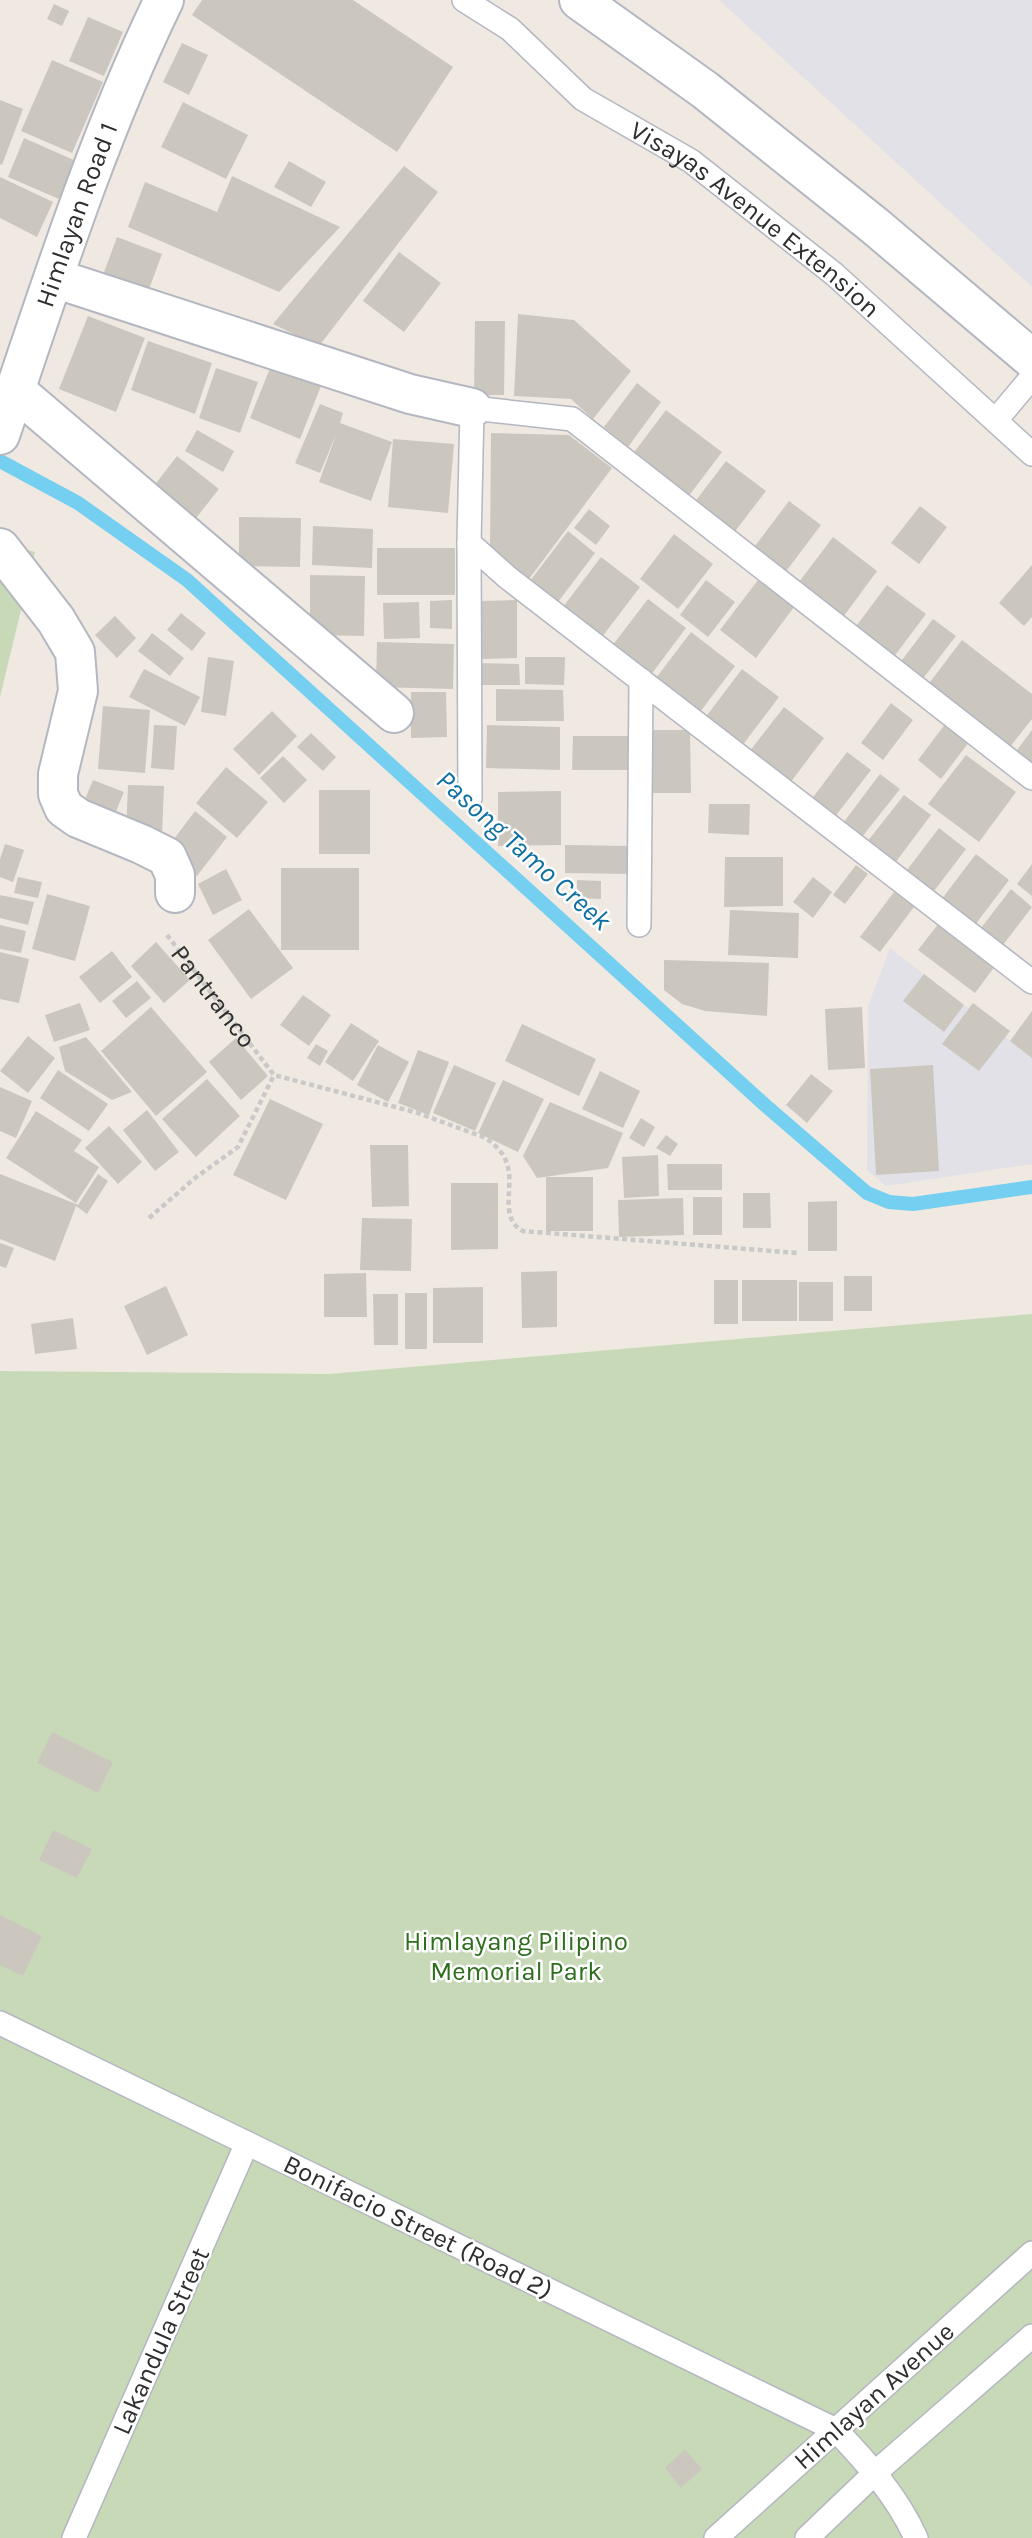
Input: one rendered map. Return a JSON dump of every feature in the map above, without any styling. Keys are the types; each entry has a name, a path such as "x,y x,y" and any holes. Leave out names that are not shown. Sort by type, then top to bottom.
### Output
{"street":[{"name":"Himlayan Road 1","path":"0,434 91,170 134,62 164,0"},
{"path":"579,0 705,90 875,226 1032,359"},
{"path":"54,278 410,394 472,408"},
{"path":"15,390 394,713"},
{"path":"0,548 56,620 75,652 78,691 58,774 58,794 64,808 78,818 167,857 175,875 175,893"}],"lane":[{"name":"Visayas Avenue Extension","path":"464,0 510,29 583,99 691,161 834,274 1032,454"},
{"path":"996,420 1032,377"},
{"path":"470,798 469,543 472,408 572,419 1032,778"},
{"path":"469,543 507,577 1032,982"},
{"path":"639,925 641,680"},
{"name":"Bonifacio Street (Road 2)","path":"0,2023 836,2430"},
{"name":"Lakandula Street","path":"74,2538 247,2143"},
{"name":"Himlayan Avenue","path":"716,2538 1032,2253"},
{"path":"807,2538 876,2472 1032,2336"},
{"path":"836,2430 876,2472 905,2513 916,2538"}],"path":[{"name":"Pantranco","path":"175,893 162,928 274,1075 418,1113 486,1138 500,1151 508,1166 510,1217 514,1226 523,1231 797,1253"},
{"name":"Pantranco","path":"149,1217 195,1178 238,1147 274,1075"}],"shaded area":[{"path":"719,0 1032,0 1032,287"},
{"path":"890,948 1032,1057 1032,1164 886,1186 867,1170 868,1006"}],"green space":[{"path":"0,543 35,552 0,697"},
{"name":"Himlayang Pilipino Memorial Park","path":"1032,1314 1032,2538 0,2538 0,1371 329,1374"}],"building":[{"path":"202,0 353,0 453,67 397,152 192,15"},
{"path":"54,4 69,11 62,26 47,19"},
{"path":"88,17 123,32 104,76 69,61"},
{"path":"182,43 208,55 189,95 163,82"},
{"path":"52,60 103,82 72,153 21,131"},
{"path":"0,100 23,109 2,165 0,164"},
{"path":"183,102 248,135 226,179 161,147"},
{"path":"24,138 76,161 59,199 8,177"},
{"path":"289,161 326,182 311,207 274,187"},
{"path":"404,166 438,192 319,346 273,324"},
{"path":"232,176 340,227 279,292 128,227 145,182 217,212"},
{"path":"0,177 53,202 37,237 0,218"},
{"path":"117,237 162,254 148,292 103,275"},
{"path":"399,252 441,283 404,332 363,301"},
{"path":"518,314 574,320 631,371 593,419 571,399 514,396"},
{"path":"88,316 145,338 116,412 59,389"},
{"path":"475,321 505,321 504,395 474,395"},
{"path":"148,341 212,363 195,414 131,390"},
{"path":"273,361 323,381 300,439 250,418"},
{"path":"216,368 258,382 240,433 199,418"},
{"path":"637,383 661,402 628,447 604,427"},
{"path":"320,404 343,413 340,423 392,442 371,501 319,482 337,432 320,473 295,463"},
{"path":"666,410 722,452 688,497 632,455"},
{"path":"197,430 234,451 223,472 185,451"},
{"path":"491,433 569,435 612,468 529,579 490,547"},
{"path":"393,439 454,444 448,513 388,507"},
{"path":"177,456 219,489 189,527 147,495"},
{"path":"726,461 766,491 733,534 694,503"},
{"path":"789,501 821,525 784,574 752,550"},
{"path":"920,506 947,527 919,564 891,543"},
{"path":"589,509 610,526 596,545 574,528"},
{"path":"239,517 301,518 300,567 239,566"},
{"path":"313,526 373,529 372,568 312,565"},
{"path":"568,531 595,553 558,602 530,581"},
{"path":"674,534 713,564 678,609 640,579"},
{"path":"833,537 877,571 841,620 796,586"},
{"path":"377,548 455,548 455,595 377,595"},
{"path":"601,557 640,587 602,637 563,607"},
{"path":"1032,565 1032,617 1024,626 999,603"},
{"path":"310,575 365,576 364,636 310,635"},
{"path":"706,580 735,602 708,637 680,615"},
{"path":"758,580 794,607 756,658 720,630"},
{"path":"887,585 926,614 890,662 851,633"},
{"path":"648,599 686,628 650,676 612,646"},
{"path":"452,600 452,629 430,628 430,601"},
{"path":"517,600 517,658 480,659 480,601"},
{"path":"419,602 420,638 384,639 383,603"},
{"path":"181,613 206,633 192,651 167,630"},
{"path":"115,616 136,638 117,658 95,635"},
{"path":"933,619 956,636 918,685 896,668"},
{"path":"691,632 735,666 700,712 656,678"},
{"path":"152,633 184,658 170,676 138,651"},
{"path":"962,640 1032,694 1032,719 1006,752 924,690"},
{"path":"377,642 454,644 453,689 376,687"},
{"path":"208,657 234,661 226,716 201,712"},
{"path":"525,657 565,657 564,685 525,684"},
{"path":"475,663 519,664 520,685 475,685"},
{"path":"144,669 200,697 185,726 129,697"},
{"path":"742,669 779,697 742,746 705,718"},
{"path":"496,689 563,690 564,721 496,721"},
{"path":"411,692 446,692 447,737 411,738"},
{"path":"891,703 913,720 883,760 861,743"},
{"path":"103,706 150,710 145,773 98,769"},
{"path":"784,707 824,738 790,783 749,752"},
{"path":"272,711 297,736 259,775 233,749"},
{"path":"946,723 969,742 941,779 918,760"},
{"path":"154,725 177,726 174,770 151,768"},
{"path":"487,725 560,727 560,770 486,768"},
{"path":"652,730 690,730 691,793 652,793"},
{"path":"1032,730 1032,772 1012,757"},
{"path":"311,733 336,757 323,771 297,747"},
{"path":"573,736 630,736 630,770 572,770"},
{"path":"847,752 871,770 834,818 811,800"},
{"path":"966,755 1016,792 979,842 928,804"},
{"path":"283,756 307,780 284,803 260,778"},
{"path":"226,767 268,802 237,838 196,803"},
{"path":"880,774 900,789 862,837 843,823"},
{"path":"93,780 124,792 112,821 81,809"},
{"path":"128,785 164,786 162,835 126,834"},
{"path":"319,790 370,790 370,854 319,854"},
{"path":"561,791 561,845 498,846 498,792"},
{"path":"904,795 931,815 895,863 867,842"},
{"path":"709,804 750,804 749,835 708,833"},
{"path":"195,811 227,837 197,876 165,851"},
{"path":"939,828 966,849 934,891 907,870"},
{"path":"5,844 24,850 13,882 0,877 0,859"},
{"path":"565,845 631,846 631,874 565,873"},
{"path":"976,854 1009,880 975,925 941,900"},
{"path":"725,857 783,857 783,906 724,907"},
{"path":"1032,864 1032,896 1017,884"},
{"path":"856,865 868,874 845,904 833,895"},
{"path":"281,868 359,868 359,950 281,950"},
{"path":"226,869 242,900 213,915 198,884"},
{"path":"18,877 42,882 38,898 14,893"},
{"path":"813,877 832,892 813,918 793,902"},
{"path":"577,880 601,881 601,899 577,898"},
{"path":"1011,889 1032,907 1003,945 981,928"},
{"path":"894,892 914,907 880,952 860,937"},
{"path":"47,894 90,906 75,961 32,949"},
{"path":"0,895 34,902 28,925 0,918"},
{"path":"249,909 293,968 251,999 208,940"},
{"path":"730,910 799,913 798,958 728,955"},
{"path":"942,919 998,962 975,993 918,950"},
{"path":"0,925 26,931 21,953 0,949"},
{"path":"156,942 190,980 164,1003 131,966"},
{"path":"112,951 132,977 100,1003 79,977"},
{"path":"0,952 29,959 19,1003 0,999"},
{"path":"664,960 769,963 767,1016 705,1011 682,1004 664,990"},
{"path":"924,974 964,1005 944,1032 903,1001"},
{"path":"137,981 151,998 126,1018 112,1001"},
{"path":"303,995 331,1015 309,1046 280,1025"},
{"path":"80,1003 90,1030 54,1042 45,1015"},
{"path":"973,1003 1010,1031 979,1071 942,1044"},
{"path":"151,1007 207,1072 156,1116 101,1051"},
{"path":"862,1007 865,1068 828,1070 825,1009"},
{"path":"1032,1011 1032,1058 1010,1041"},
{"path":"351,1023 379,1041 353,1081 325,1062"},
{"path":"522,1024 596,1059 579,1096 505,1061"},
{"path":"28,1036 55,1058 28,1093 0,1071"},
{"path":"86,1037 132,1092 112,1100 65,1071 59,1047"},
{"path":"236,1038 268,1076 241,1100 209,1062"},
{"path":"316,1044 328,1051 320,1066 307,1058"},
{"path":"378,1045 409,1062 388,1102 357,1085"},
{"path":"418,1050 449,1062 429,1115 398,1103"},
{"path":"454,1065 496,1083 475,1131 433,1113"},
{"path":"933,1065 939,1171 876,1175 870,1069"},
{"path":"58,1070 108,1104 89,1131 40,1098"},
{"path":"600,1071 640,1091 623,1128 582,1109"},
{"path":"811,1074 833,1091 807,1123 786,1105"},
{"path":"207,1079 240,1116 196,1157 162,1119"},
{"path":"503,1080 544,1099 518,1152 478,1133"},
{"path":"0,1087 32,1101 16,1138 0,1131"},
{"path":"270,1099 323,1124 286,1200 233,1175"},
{"path":"550,1102 623,1133 608,1168 537,1178 523,1156"},
{"path":"147,1110 179,1152 155,1171 123,1130"},
{"path":"36,1111 82,1140 74,1151 99,1167 76,1203 6,1158"},
{"path":"641,1118 655,1127 644,1147 629,1138"},
{"path":"109,1126 142,1162 118,1184 85,1148"},
{"path":"666,1135 678,1144 670,1156 656,1148"},
{"path":"370,1145 408,1145 409,1206 372,1207"},
{"path":"658,1155 659,1196 624,1198 622,1157"},
{"path":"667,1164 722,1164 722,1190 668,1190"},
{"path":"0,1174 78,1205 98,1174 108,1181 87,1214 76,1206 55,1261 0,1239"},
{"path":"546,1177 593,1177 593,1231 546,1231"},
{"path":"451,1183 498,1183 498,1249 451,1250"},
{"path":"743,1193 770,1193 771,1228 743,1228"},
{"path":"693,1197 722,1197 722,1235 693,1235"},
{"path":"683,1198 684,1235 619,1237 618,1200"},
{"path":"837,1201 837,1251 808,1251 808,1202"},
{"path":"362,1218 412,1219 411,1271 360,1270"},
{"path":"0,1243 14,1248 6,1268 0,1266"},
{"path":"557,1271 557,1327 522,1328 521,1272"},
{"path":"366,1273 367,1317 324,1317 324,1274"},
{"path":"844,1276 872,1276 872,1311 844,1311"},
{"path":"714,1280 738,1280 738,1324 714,1324"},
{"path":"742,1280 797,1280 797,1321 742,1321"},
{"path":"799,1282 833,1282 833,1321 799,1321"},
{"path":"166,1286 188,1335 147,1355 124,1306"},
{"path":"483,1287 483,1343 433,1343 433,1288"},
{"path":"405,1293 427,1293 427,1349 405,1349"},
{"path":"373,1294 398,1294 398,1345 374,1345"},
{"path":"73,1318 77,1349 35,1354 31,1324"},
{"path":"52,1732 113,1762 98,1793 37,1763"},
{"path":"53,1830 92,1849 77,1878 39,1860"},
{"path":"0,1915 42,1936 23,1976 0,1965"},
{"path":"685,2449 702,2469 681,2488 665,2468"}],"waterway":[{"name":"Pasong Tamo Creek","path":"0,461 78,503 187,580 765,1105 867,1193 889,1202 913,1204 1032,1187"}]}
